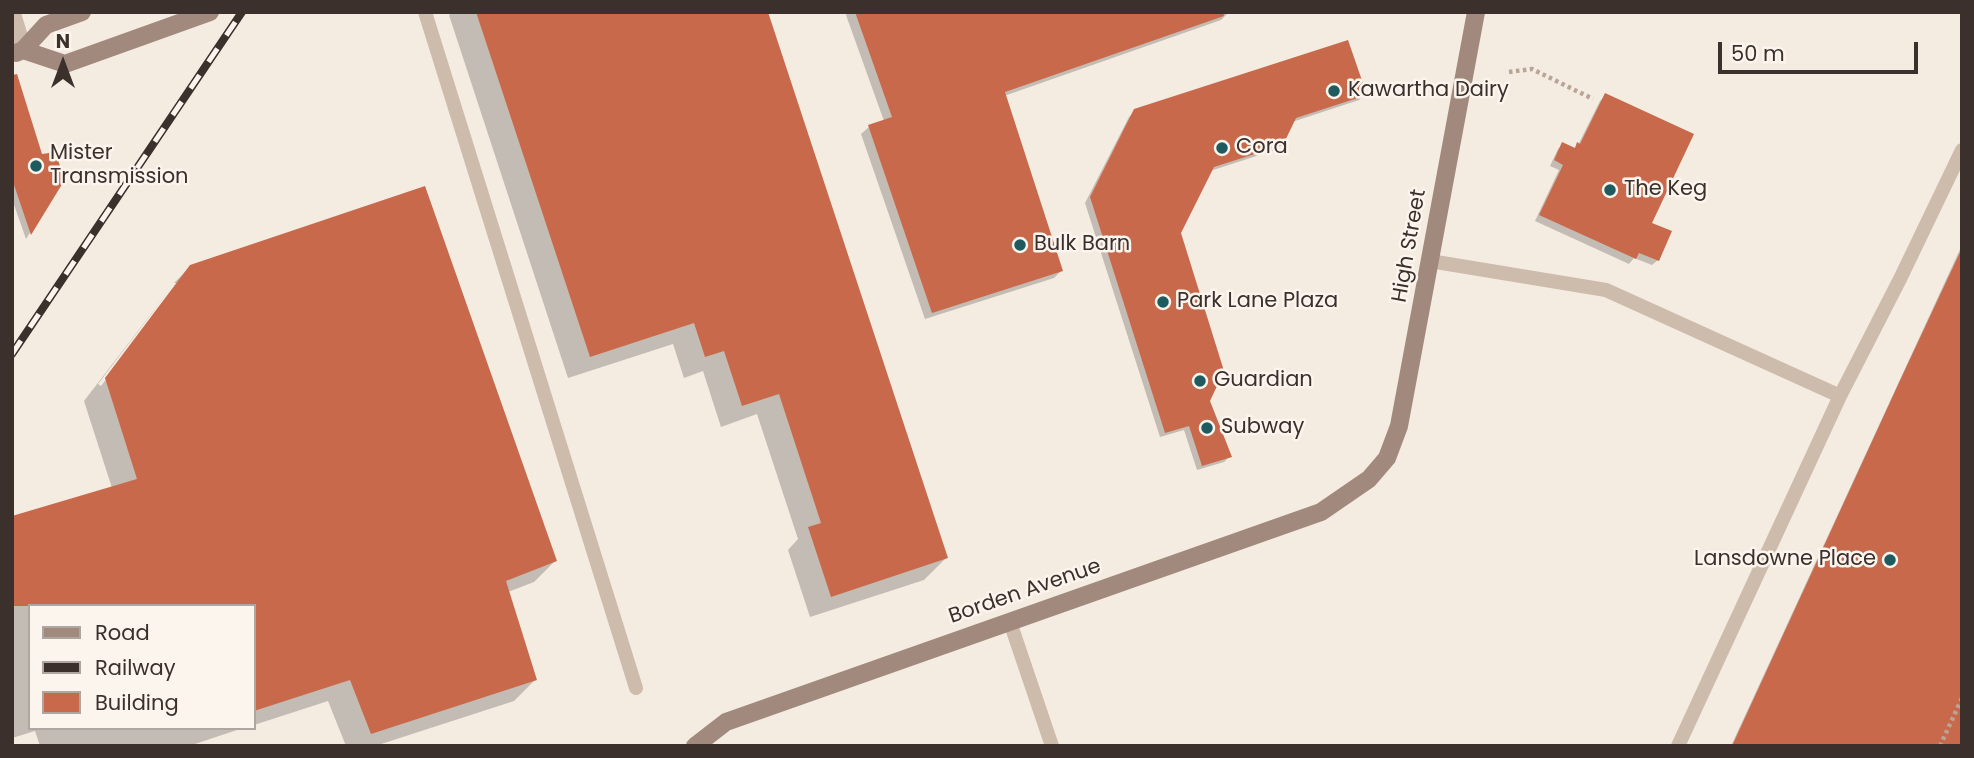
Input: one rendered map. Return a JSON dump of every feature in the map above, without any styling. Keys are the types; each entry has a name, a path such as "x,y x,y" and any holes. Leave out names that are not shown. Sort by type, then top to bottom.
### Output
{"street":[{"path":"18,52 46,25 82,12"},
{"path":"18,52 65,64 210,12"},
{"name":"High Street","path":"1369,479 1387,458 1399,426 1476,12"},
{"path":"12,14 18,52"},
{"name":"Borden Avenue","path":"695,746 726,722 1321,512 1369,479"}],"lane":[{"path":"425,12 636,688"},
{"path":"1678,746 1840,396 1962,150"},
{"path":"1430,261 1606,290 1840,396"},
{"path":"1010,622 1052,746"}],"path":[{"path":"1509,72 1532,69 1593,99"},
{"path":"1940,746 1962,698"}],"building":[{"path":"476,12 768,12 948,558 831,597 808,527 821,523 779,394 742,406 724,351 705,357 694,323 590,357"},
{"path":"855,12 1223,12 1224,16 1005,92 1063,271 932,313 868,125 892,117"},
{"name":"Park Lane Plaza","path":"1348,40 1367,95 1296,118 1283,145 1214,167 1181,233 1224,371 1210,401 1232,457 1202,466 1189,426 1165,433 1090,197 1134,109"},
{"name":"Mister Transmission","path":"17,74 42,154 56,152 64,181 31,235 12,179 12,75"},
{"name":"The Keg","path":"1605,93 1694,134 1652,223 1672,231 1659,261 1639,253 1636,259 1539,215 1563,165 1554,160 1562,142 1575,148 1577,142 1580,144"},
{"path":"425,186 557,561 506,581 537,680 371,734 350,680 256,710 256,604 12,606 12,516 137,479 105,378 190,265"},
{"name":"Lansdowne Place","path":"1962,248 1962,746 1732,746 1903,374"}],"railway":[{"path":"12,354 242,12"}],"place":[{"name":"Kawartha Dairy","path":"1334,91"},
{"name":"Cora","path":"1222,148"},
{"name":"Mister Transmission","path":"36,166"},
{"name":"The Keg","path":"1610,190"},
{"name":"Bulk Barn","path":"1020,245"},
{"name":"Park Lane Plaza","path":"1163,302"},
{"name":"Guardian","path":"1200,381"},
{"name":"Subway","path":"1207,428"},
{"name":"Lansdowne Place","path":"1890,560"}]}
